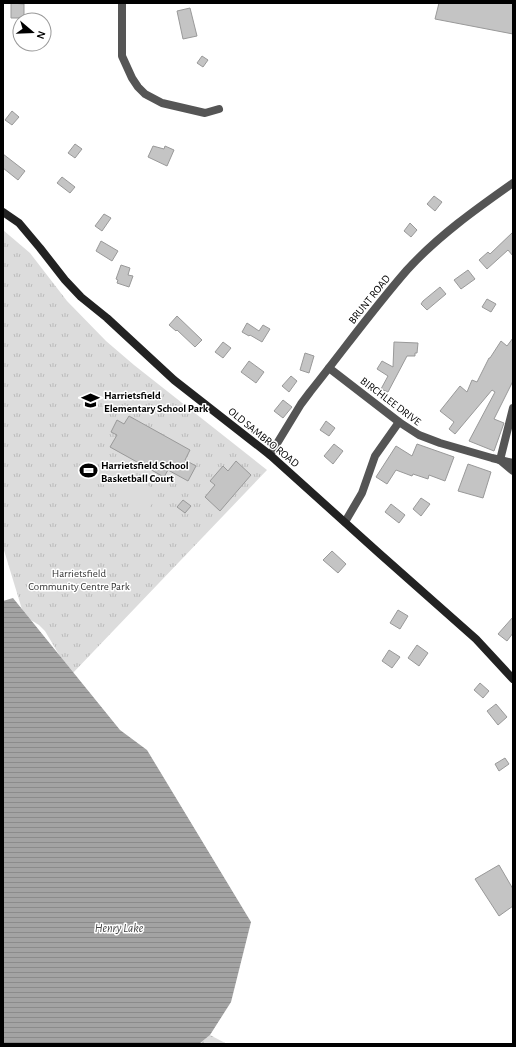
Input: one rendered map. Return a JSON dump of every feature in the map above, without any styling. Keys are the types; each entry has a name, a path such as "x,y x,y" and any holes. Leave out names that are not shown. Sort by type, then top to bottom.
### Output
{"main road":[{"name":"OLD SAMBRO ROAD","path":"3,212 19,223 65,280 81,296 174,380 270,454 476,640 513,679"}],"street":[{"path":"122,3 122,56 132,78 138,87 145,94 162,103 205,114 219,109"},
{"name":"BRUNT ROAD","path":"270,454 301,404 367,319 408,270 432,246 459,223 513,183"},
{"name":"BIRCHLEE DRIVE","path":"329,368 398,422 419,436 513,463"},
{"path":"513,408 500,460 513,472"},
{"path":"345,522 362,493 375,456 398,422"}],"green space":[{"name":"Harrietsfield Elementary School Park","path":"3,230 30,253 67,301 106,341 134,365 267,470 71,675 45,631 39,625 24,616 3,547"},
{"name":"Harrietsfield School Basketball Court","path":"83,457 97,458 94,485 80,483"},
{"path":"111,463 159,492 147,512 99,482"},
{"path":"210,1035 227,1044 199,1044"}],"water":[{"name":"Henry Lake","path":"13,598 120,730 147,750 251,922 231,1002 210,1035 199,1044 3,1044 3,601"}],"building":[{"path":"11,3 24,4 24,12 12,12 11,18"},
{"path":"439,3 513,3 513,34 435,19"},
{"path":"190,8 197,36 183,39 177,11"},
{"path":"202,56 208,60 203,67 197,63"},
{"path":"12,111 19,117 12,125 5,120"},
{"path":"75,144 82,149 75,158 68,153"},
{"path":"153,146 164,149 165,146 174,150 167,166 148,157"},
{"path":"3,154 25,171 18,180 3,168"},
{"path":"62,177 75,187 70,193 57,183"},
{"path":"434,196 442,202 435,211 427,204"},
{"path":"104,214 111,218 102,231 95,226"},
{"path":"410,223 417,230 411,237 404,231"},
{"path":"513,232 513,256 508,250 487,269 479,260 488,252 490,254"},
{"path":"101,241 118,251 112,261 96,251"},
{"path":"121,265 130,268 128,275 133,276 129,287 117,283 118,280 116,279"},
{"path":"468,270 475,279 461,289 454,280"},
{"path":"440,287 446,294 427,310 421,304"},
{"path":"487,299 496,304 491,312 482,307"},
{"path":"177,316 202,340 195,347 177,330 176,331 169,325"},
{"path":"247,323 259,331 263,325 270,329 262,342 242,332"},
{"path":"513,338 513,381 494,419 504,423 494,451 469,441 495,392 492,390 455,434 449,429 454,422 440,411 460,386 467,392 472,380 477,382 489,358 501,341 507,346"},
{"path":"223,342 231,348 223,358 215,352"},
{"path":"394,342 418,343 417,353 415,353 415,356 407,356 388,392 381,389 388,376 377,369 382,361 393,367"},
{"path":"305,353 314,356 309,373 300,370"},
{"path":"249,361 264,372 256,383 241,372"},
{"path":"291,376 297,381 289,392 282,386"},
{"path":"283,400 292,407 283,418 274,411"},
{"path":"129,416 190,450 185,460 196,466 188,481 168,470 164,477 110,447 117,435 111,432 117,420 124,424"},
{"path":"326,421 335,428 329,436 320,430"},
{"path":"334,444 343,451 333,464 324,456"},
{"path":"417,444 454,457 445,481 429,475 428,479 413,474 412,476 396,470 387,484 376,477 396,446 412,456"},
{"path":"236,461 251,475 220,511 205,497 215,485 210,481 223,466 228,471"},
{"path":"468,464 491,472 483,498 458,491"},
{"path":"421,498 430,504 421,516 413,509"},
{"path":"183,500 191,506 185,513 177,507"},
{"path":"391,504 405,515 399,523 385,512"},
{"path":"332,551 346,564 338,573 323,560"},
{"path":"398,610 408,616 400,629 390,623"},
{"path":"513,617 513,633 507,641 498,634"},
{"path":"417,645 428,653 419,666 408,658"},
{"path":"389,650 400,657 392,668 382,661"},
{"path":"480,683 489,691 483,698 474,690"},
{"path":"496,704 507,717 498,725 487,711"},
{"path":"505,758 509,764 499,771 495,764"},
{"path":"499,865 513,889 513,906 499,916 475,879"}],"place":[{"name":"Harrietsfield Elementary School Park","path":"91,401"},
{"name":"Harrietsfield School Basketball Court","path":"88,471"}],"park label":[{"name":"Harrietsfield Community Centre Park","path":"79,579"}]}
